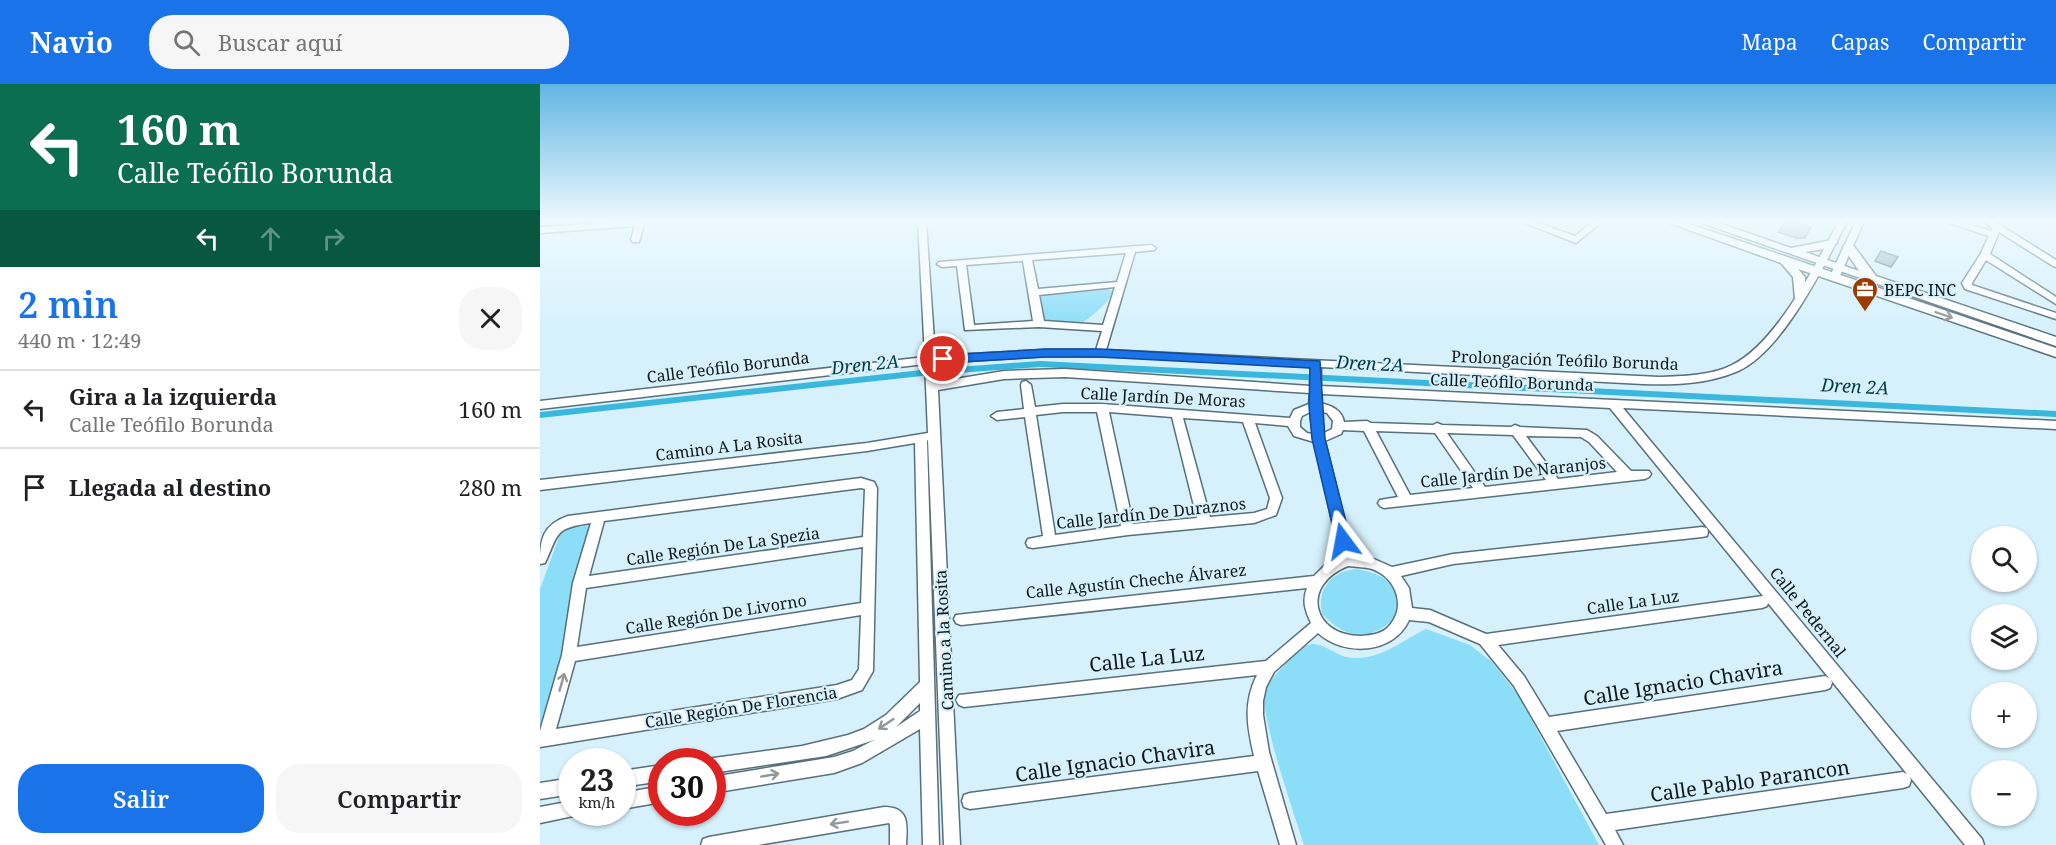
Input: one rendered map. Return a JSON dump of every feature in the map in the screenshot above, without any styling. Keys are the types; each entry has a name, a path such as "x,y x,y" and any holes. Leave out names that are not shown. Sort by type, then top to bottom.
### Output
{"main road":[{"path":"1786,257 1799,277 1799,296"},
{"path":"1789,257 2056,353"},
{"path":"1856,257 1861,267 1872,278"},
{"path":"1837,273 1872,278 2056,342"}],"street":[{"name":"Camino A La Rosita","path":"924,257 932,383 927,437 928,683"},
{"path":"1027,257 1039,324"},
{"path":"942,264 1034,257"},
{"path":"1100,353 1129,257"},
{"name":"Prolongación Teófilo Borunda","path":"1316,366 1623,380 1662,381 1697,378 1736,368 1758,354 1824,257"},
{"path":"1837,273 1845,257"},
{"path":"1984,257 1967,283 1968,287 2056,316"},
{"path":"1987,257 2056,301"},
{"path":"962,262 969,328 1039,324 1107,328"},
{"path":"1034,291 1121,284"},
{"name":"Calle Teófilo Borunda","path":"540,405 931,363 1046,353 1100,353 1316,366"},
{"path":"1316,366 1315,406 1319,439 1348,561"},
{"name":"Calle Teófilo Borunda","path":"932,383 1004,375 1065,373 2056,425"},
{"path":"1026,386 1050,541"},
{"name":"Calle Pedernal","path":"1612,403 1976,845"},
{"path":"1315,406 1331,410 1339,420 1339,426 1332,435 1319,439 1303,436 1294,427 1293,422 1298,413 1315,406"},
{"name":"Calle Jardín De Moras","path":"997,416 1063,408 1102,408 1293,422"},
{"path":"1102,408 1128,530"},
{"path":"1176,412 1205,523"},
{"name":"Calle Jardín De Duraznos","path":"1033,543 1128,530 1254,518 1272,512 1276,498 1247,418"},
{"path":"1367,425 1407,501"},
{"path":"1339,426 1578,432 1588,435 1628,476"},
{"path":"1437,427 1482,492"},
{"path":"1515,429 1555,484"},
{"name":"Camino A La Rosita","path":"540,485 867,447 927,437"},
{"name":"Camino a la Rosita","path":"927,437 952,845"},
{"name":"Calle Jardín De Naranjos","path":"1384,503 1645,474"},
{"name":"Calle Región De Florencia","path":"540,559 549,534 568,521 599,517 866,483 870,485 872,491 866,671 856,685 849,689 543,739 569,655 580,583 599,517"},
{"path":"1392,573 1453,559 1702,532"},
{"name":"Calle Región De La Spezia","path":"580,583 871,541"},
{"path":"1348,561 1372,563 1392,573 1405,592 1406,614 1400,626 1389,636 1376,642 1360,644 1344,641 1330,634 1319,624 1312,612 1310,601 1316,580 1324,572 1348,561"},
{"name":"Calle Agustín Cheche Álvarez","path":"961,619 1316,580"},
{"name":"Calle La Luz","path":"1485,640 1762,603"},
{"name":"Calle Región De Livorno","path":"569,655 869,608"},
{"path":"1406,614 1430,616 1485,640 1519,681 1615,845"},
{"path":"1288,845 1265,762 1255,716 1255,701 1269,667 1319,624"},
{"name":"Calle La Luz","path":"964,700 1269,667"},
{"path":"726,763 825,748 864,736 885,726 901,713 928,683"},
{"name":"Camino a la Rosita","path":"928,683 931,845"},
{"name":"Calle Ignacio Chavira","path":"1546,725 1826,683"},
{"path":"726,783 834,765 856,758 928,715"},
{"name":"Calle Ignacio Chavira","path":"970,801 1265,762"},
{"name":"Calle Pablo Parancon","path":"1603,823 1903,780"},
{"path":"540,791 558,788"},
{"path":"540,814 558,811"},
{"path":"709,845 734,843 892,815 896,817 901,827 898,845"}],"shaded area":[{"path":"1109,289 1113,292 1107,301 1080,324 1047,322 1043,319 1041,297 1045,295"},
{"path":"592,525 563,656 540,725 540,589 562,529"},
{"path":"1356,569 1383,577 1394,588 1397,596 1397,615 1388,624 1369,634 1350,633 1331,623 1322,614 1322,597 1328,583 1339,574"},
{"path":"1426,629 1470,645 1492,662 1518,695 1599,845 1304,845 1272,742 1264,702 1267,687 1292,656 1308,645 1320,645 1346,657 1368,657 1388,650"}],"building":[{"path":"1878,257 1898,257 1891,267 1875,261"}],"waterway":[{"name":"Dren 2A","path":"540,415 931,372 1040,364 2056,414"}],"place":[{"name":"BEPC INC","path":"1865,313"}],"route":[{"path":"943,359 1046,353 1100,353 1316,364 1315,406 1319,439 1343,541"}]}
